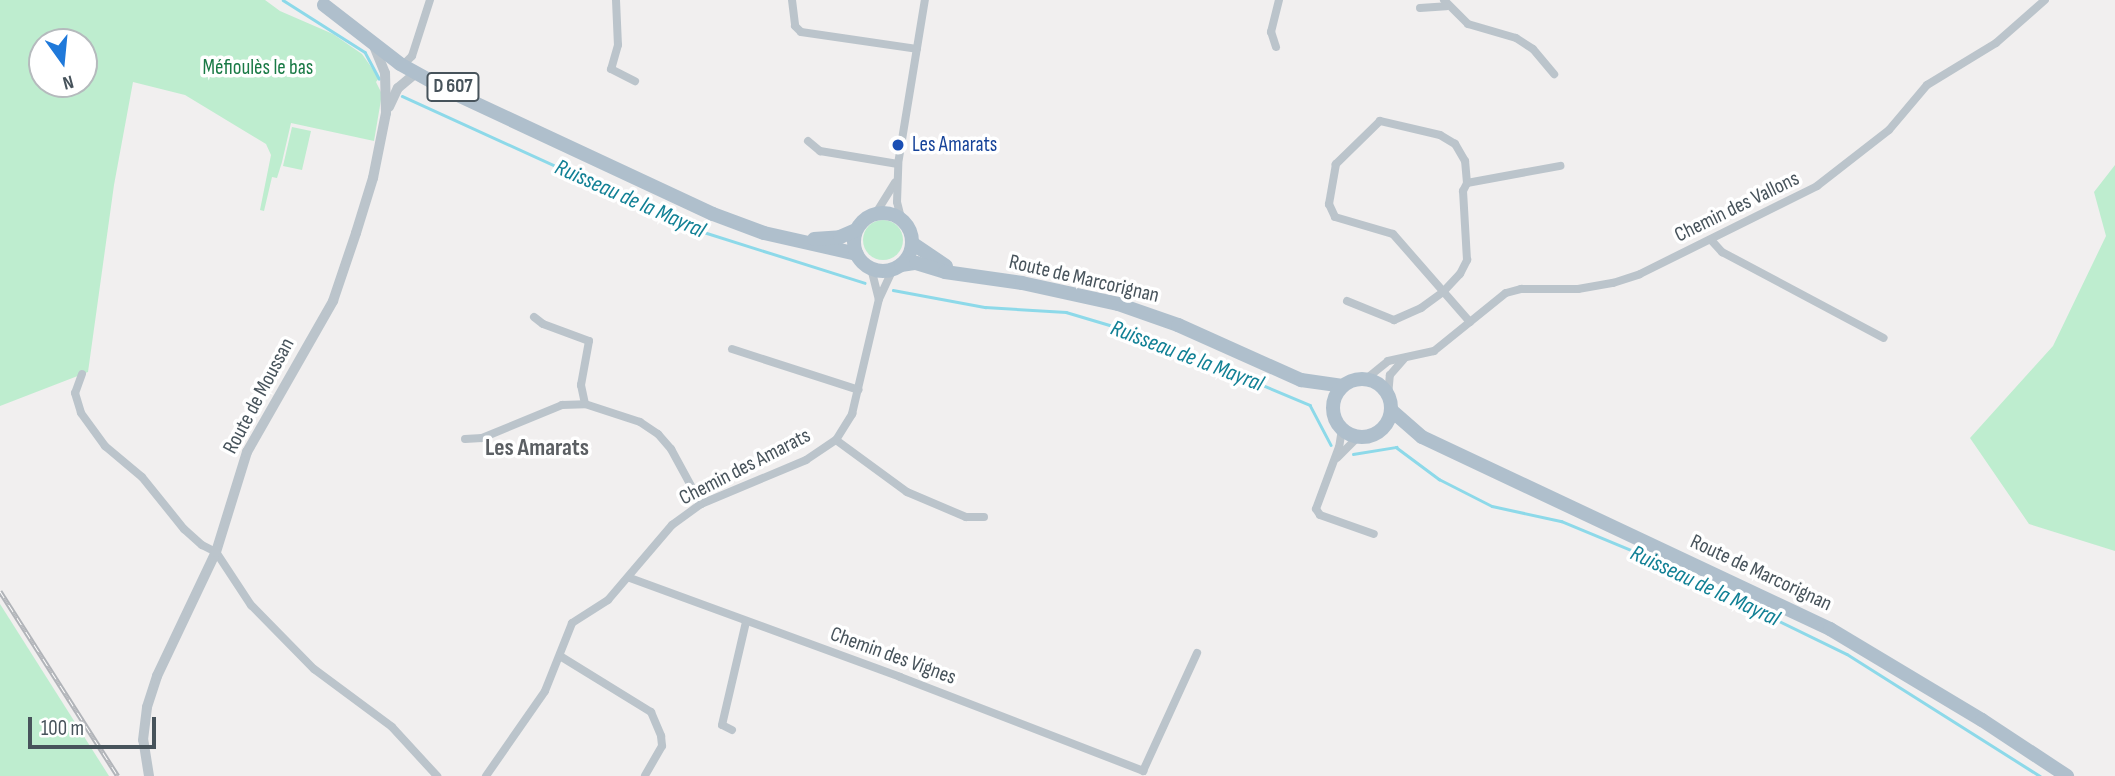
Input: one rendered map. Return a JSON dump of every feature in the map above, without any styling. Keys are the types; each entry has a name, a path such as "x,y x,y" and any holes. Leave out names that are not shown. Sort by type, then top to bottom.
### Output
{"main road":[{"name":"D 607","path":"320,2 407,61 498,114"},
{"name":"D 607","path":"320,2 416,73 498,114 713,214 764,233 857,254"},
{"path":"897,267 909,256 912,235 901,218 876,213 856,230 854,242 857,254 871,268 897,267 916,263 970,275"},
{"name":"D 607","path":"796,239 839,237 856,230"},
{"path":"912,243 931,259 970,275"},
{"name":"Route de Marcorignan","path":"970,275 1118,304 1178,324 1301,380 1324,399 1333,412"},
{"path":"1366,379 1379,385 1390,403 1384,427 1376,433 1358,437 1342,429 1333,412 1333,402 1343,386 1366,379"},
{"name":"Route de Marcorignan","path":"1301,380 1343,386"},
{"name":"Route de Marcorignan","path":"1390,403 1422,437"},
{"name":"Route de Marcorignan","path":"1376,433 1391,431 1422,437 1830,629 1971,713 2067,776"}],"street":[{"path":"407,61 412,55 430,0"},
{"path":"616,0 618,45 611,69 635,81"},
{"path":"792,0 795,26 801,32 917,50"},
{"path":"901,218 896,180 925,0"},
{"path":"1276,47 1271,32 1279,0"},
{"name":"Chemin des Vallons","path":"1366,379 1388,361 1434,351 1506,293 1521,289 1578,289 1613,284 1712,241 1817,186 1854,161 1889,130 1927,85 1994,45 2045,0"},
{"path":"1420,8 1445,3 1468,24 1516,38 1533,50 1554,74"},
{"path":"373,43 385,73 386,113"},
{"path":"386,113 398,88 416,73"},
{"name":"Route de Moussan","path":"149,776 143,740 147,706 158,676 216,552 247,452 333,301 373,178 386,113"},
{"path":"1347,301 1394,320 1407,315 1443,292 1460,274 1467,260 1463,191 1469,174 1465,161 1455,144 1440,135 1387,120 1375,124 1336,164 1329,204 1332,214 1393,234 1443,292 1470,322"},
{"path":"808,142 820,151 898,164"},
{"path":"1467,183 1560,166"},
{"path":"876,213 889,197 896,180"},
{"path":"1712,241 1722,252 1884,338"},
{"name":"Chemin des Amarats","path":"486,776 545,691 572,623 608,600 629,578 650,547 672,525 701,504 806,460 836,440 852,414 879,299 897,267"},
{"name":"Chemin des Amarats","path":"871,268 879,299"},
{"path":"534,317 543,324 589,341 581,385 585,404"},
{"path":"732,349 859,390"},
{"path":"1390,403 1390,375 1404,359"},
{"path":"82,374 75,393 81,413 105,446 162,499 184,529 202,545 216,552 260,614 314,669 392,727 437,776"},
{"path":"465,439 482,438 562,405 585,404 640,422 658,434 671,449 701,504"},
{"path":"1342,429 1335,460 1316,509 1320,515 1374,534"},
{"path":"1335,460 1358,437"},
{"path":"836,440 907,492 966,517 984,517"},
{"name":"Chemin des Vignes","path":"629,578 897,675 1143,771 1196,653"},
{"path":"732,730 722,724 746,622"},
{"path":"559,656 651,712 662,746 645,776"}],"green space":[{"name":"Méfioulès le bas","path":"0,0 265,0 280,11 333,34 362,54 379,78 376,82 382,94 374,141 291,123 282,162 277,178 272,177 264,211 260,210 271,155 266,144 185,95 133,82 114,185 88,372 0,406"},
{"path":"292,127 311,131 302,170 283,166"},
{"path":"2115,165 2115,551 2029,524 1970,438 2053,346 2106,236 2094,192"},
{"path":"883,220 897,226 903,240 897,254 883,260 869,254 863,240 869,226"},
{"path":"0,604 7,615 109,776 0,776"}],"waterway":[{"name":"Ruisseau de la Mayral","path":"283,0 365,52 379,78"},
{"name":"Ruisseau de la Mayral","path":"402,96 691,228 865,283"},
{"name":"Ruisseau de la Mayral","path":"893,290 985,307 1066,312 1143,335 1310,405 1331,445"},
{"name":"Ruisseau de la Mayral","path":"1353,454 1396,447 1439,479 1492,506 1561,521 1648,557 1847,654 2040,776"}],"railway":[{"path":"0,591 118,776"}],"place":[{"name":"Les Amarats","path":"898,145"}],"district":[{"name":"Les Amarats","path":"537,448"}]}
